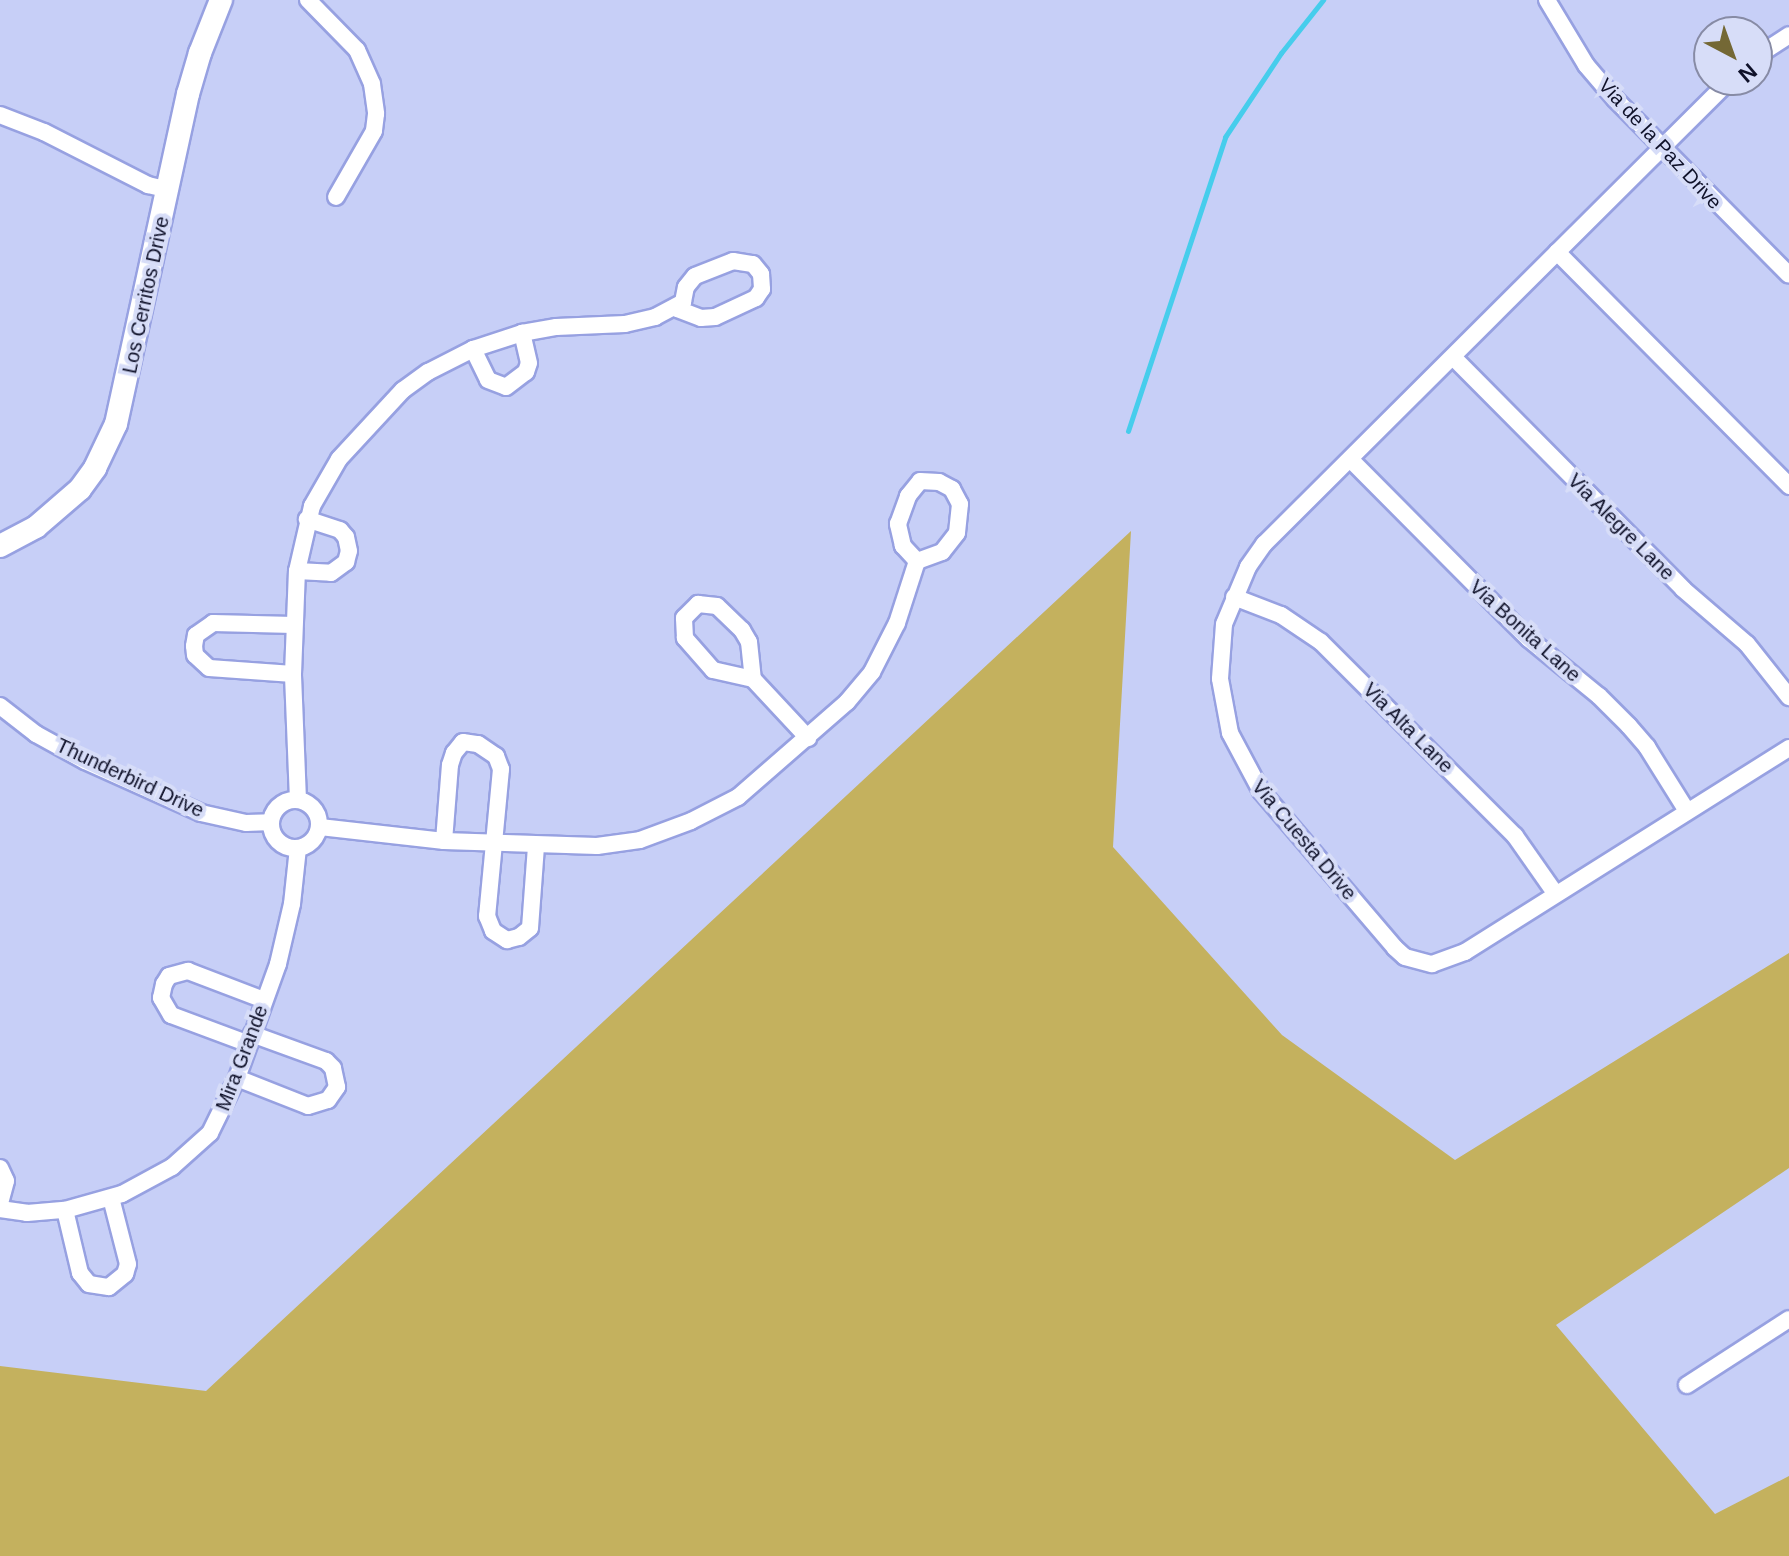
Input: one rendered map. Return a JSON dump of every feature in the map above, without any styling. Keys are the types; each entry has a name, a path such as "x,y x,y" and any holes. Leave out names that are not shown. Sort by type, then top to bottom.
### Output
{"street":[{"name":"Los Cerritos Drive","path":"0,546 36,527 80,489 116,424 196,67 221,0"},
{"path":"308,0 357,50 372,84 376,114 374,131 336,197"},
{"name":"Via de la Paz Drive","path":"1547,0 1586,65 1662,149 1789,275"},
{"name":"Via Cuesta Drive","path":"1714,96 1264,544 1234,597 1224,624 1220,679 1230,733 1243,763 1261,791 1395,948 1418,962 1432,964 1449,960 1789,748"},
{"path":"0,115 44,132 148,185 169,190"},
{"path":"1557,252 1789,486"},
{"path":"298,800 293,674 297,571 307,519 339,459 384,407 428,372 473,349 522,333 556,327 625,324 677,309 701,318 715,317 756,298 762,289 761,274 753,264 743,260 695,276 677,309"},
{"path":"473,349 488,380 506,387 526,372 529,363 522,333"},
{"name":"Via Alegre Lane","path":"1453,357 1683,589 1747,644 1789,697"},
{"name":"Via Bonita Lane","path":"1350,459 1529,639 1599,696 1629,726 1647,747 1687,811"},
{"path":"920,481 939,482 952,489 960,504 957,533 942,552 917,561 903,546 898,524 908,496 920,481"},
{"path":"297,571 331,573 346,562 349,551 340,530 307,519"},
{"path":"320,827 444,841 597,846 640,840 691,821 738,797 847,702 872,672 897,623 917,561"},
{"name":"Via Alta Lane","path":"1234,597 1281,615 1321,642 1515,836 1555,893"},
{"path":"753,679 749,642 742,630 712,604 698,604 690,609 683,623 683,633 709,667 753,679 808,738"},
{"path":"293,674 209,668 195,655 194,646 196,635 213,623 294,625"},
{"name":"Thunderbird Drive","path":"0,706 36,734 85,761 201,813 246,823 271,822"},
{"path":"444,841 450,765 454,753 463,742 478,744 496,756 501,769 487,916 493,931 507,940 519,937 530,928 536,846"},
{"path":"298,800 316,810 320,827 312,842 298,848 275,838 271,822 278,807 298,800"},
{"name":"Mira Grande","path":"0,1209 27,1213 65,1210 111,1198 142,1185 193,1151 220,1117 251,1039 286,934 298,848"},
{"path":"237,1078 308,1106 328,1100 337,1087 333,1068 326,1061 171,1015 161,998 164,984 178,971 188,971 264,1000"},
{"path":"0,1168 6,1181 0,1203"},
{"path":"65,1210 80,1273 89,1284 109,1287 125,1274 128,1264 111,1198"},
{"path":"1687,1385 1789,1319"}],"shaded area":[{"path":"1131,531 1113,847 1282,1035 1455,1160 1789,953 1789,1168 1556,1325 1715,1514 1789,1476 1789,1556 0,1556 0,1366 206,1391"}],"waterway":[{"path":"1128,431 1225,137 1281,53 1323,0"}]}
